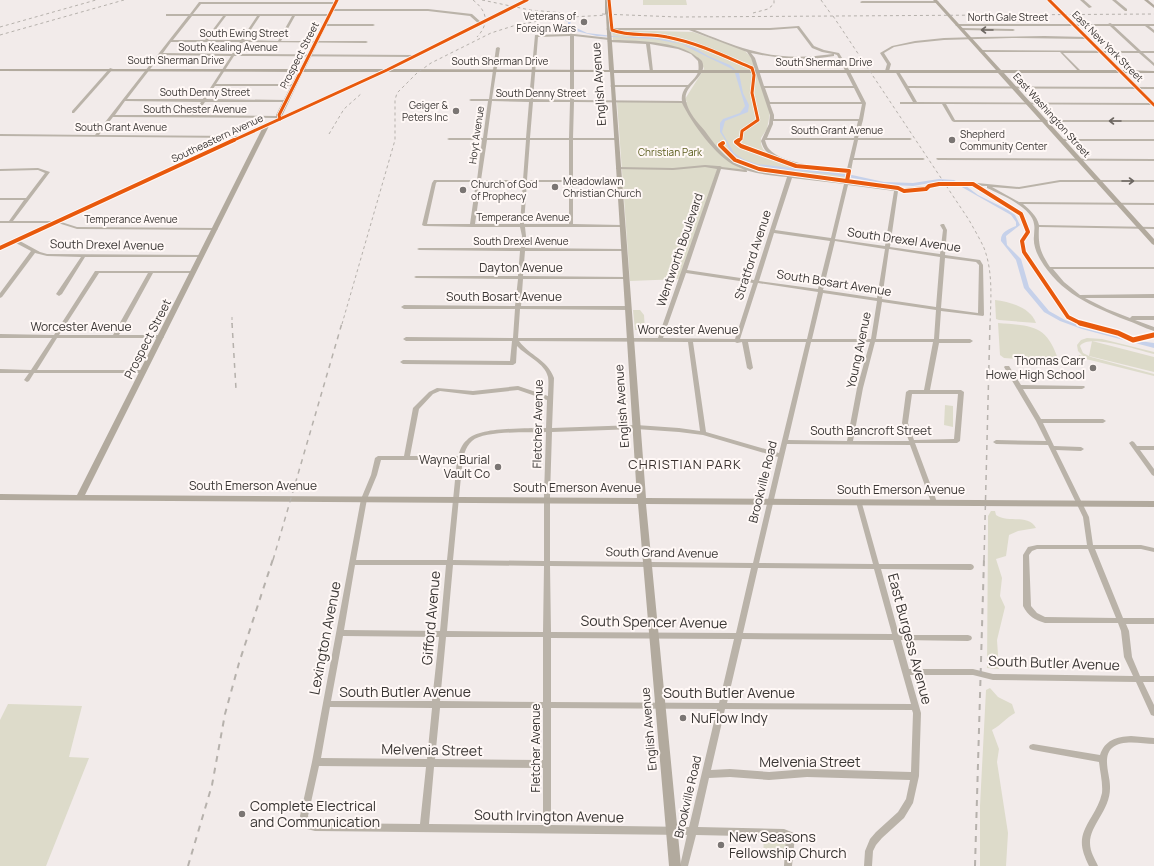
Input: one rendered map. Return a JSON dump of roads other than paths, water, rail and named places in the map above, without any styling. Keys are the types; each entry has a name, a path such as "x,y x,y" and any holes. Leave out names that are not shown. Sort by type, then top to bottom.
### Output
{"main road":[{"name":"Southeastern Avenue","path":"0,248 267,125 279,118 386,70 526,0"},
{"name":"English Avenue","path":"606,0 646,564 675,866"},
{"name":"East New York Street","path":"1049,0 1154,104"},
{"path":"1146,0 1154,7"},
{"name":"East Washington Street","path":"936,1 1154,243"},
{"name":"Prospect Street","path":"279,118 301,70 336,2"},
{"name":"South Sherman Drive","path":"0,70 223,69 1154,72"},
{"name":"Prospect Street","path":"80,497 267,125"},
{"name":"South Emerson Avenue","path":"0,497 1154,504"}],"street":[{"path":"1082,0 1090,7"},
{"path":"1114,0 1126,10"},
{"path":"96,136 200,3 261,1 336,2"},
{"path":"251,15 261,1"},
{"path":"861,1 936,1"},
{"path":"861,1 866,7"},
{"path":"332,10 433,11 471,15 480,23"},
{"path":"167,15 329,15"},
{"path":"206,41 225,15"},
{"path":"193,117 259,15"},
{"path":"279,41 294,15"},
{"path":"1110,24 1154,65"},
{"path":"324,25 373,25"},
{"name":"North Gale Street","path":"957,25 1154,25"},
{"path":"1009,25 1020,38"},
{"path":"1146,25 1154,32"},
{"path":"403,362 513,363 524,236 525,181 536,36 609,36 689,29 766,29 798,27 813,47 824,52 838,54 850,71 854,87 864,103"},
{"path":"689,29 748,51 792,60 838,54"},
{"path":"962,30 1013,30"},
{"path":"571,226 573,35"},
{"path":"609,36 670,46 690,53 700,62 701,71 689,86 684,95 683,102 700,127 722,154 735,164 758,172"},
{"path":"887,71 889,64 882,53 890,46 939,38 1087,38"},
{"name":"South Ewing Street","path":"170,41 366,42"},
{"path":"648,43 651,71"},
{"name":"Hoyt Avenue","path":"472,226 498,48"},
{"path":"748,51 752,56 768,103 772,120 764,139 766,150 781,159 798,164 849,172"},
{"path":"981,51 1154,52"},
{"path":"1061,52 1080,72"},
{"name":"South Kealing Avenue","path":"160,54 415,56"},
{"path":"73,112 111,69"},
{"path":"896,71 916,103"},
{"path":"213,85 294,85"},
{"path":"612,86 689,86"},
{"path":"762,87 854,87"},
{"path":"906,87 1154,88"},
{"name":"South Denny Street","path":"124,100 286,101"},
{"name":"South Denny Street","path":"471,100 683,102"},
{"path":"768,103 864,103"},
{"name":"Brookville Road","path":"684,866 847,182 864,103"},
{"path":"901,103 1154,104"},
{"path":"943,103 954,121 1154,121"},
{"name":"South Chester Avenue","path":"111,116 279,118"},
{"path":"772,120 861,120"},
{"name":"South Grant Avenue","path":"0,135 242,136"},
{"path":"448,139 616,139"},
{"name":"South Grant Avenue","path":"764,139 910,139"},
{"path":"1061,140 1154,140"},
{"path":"852,159 923,159"},
{"path":"938,159 1154,160"},
{"path":"618,168 720,167 847,182 896,190 945,184 1022,188 1060,181 1154,181"},
{"name":"Wentworth Boulevard","path":"660,340 720,167"},
{"path":"0,170 38,169 47,171 47,175 10,222"},
{"name":"Stratford Avenue","path":"737,340 790,176"},
{"path":"479,181 619,181"},
{"name":"Temperance Avenue","path":"479,181 435,182 430,194 424,225 621,226"},
{"path":"984,185 1016,203 1033,216 1036,226 1037,246 1050,268 1063,284 1080,296 1154,329"},
{"name":"Young Avenue","path":"850,443 860,388 873,341 896,190"},
{"path":"0,199 28,199"},
{"path":"1016,203 1154,204"},
{"name":"Temperance Avenue","path":"0,222 57,222 77,228 216,229"},
{"path":"934,502 905,423 909,392 927,392 936,342 939,309 945,230 942,225"},
{"path":"1036,226 1154,228"},
{"name":"South Drexel Avenue","path":"773,231 975,260 981,265 981,315"},
{"name":"South Drexel Avenue","path":"16,241 34,251 46,255 202,256"},
{"name":"South Drexel Avenue","path":"419,249 623,250"},
{"path":"0,296 34,251"},
{"path":"59,294 84,255"},
{"path":"1050,268 1154,268"},
{"name":"South Bosart Avenue","path":"684,270 981,315"},
{"path":"27,380 97,272 194,272"},
{"path":"115,337 151,272"},
{"name":"Dayton Avenue","path":"416,277 626,278"},
{"path":"1080,296 1154,296"},
{"name":"South Bosart Avenue","path":"404,307 628,308"},
{"path":"1128,318 1154,318"},
{"name":"Worcester Avenue","path":"0,336 161,337"},
{"name":"Worcester Avenue","path":"406,339 970,341"},
{"name":"Fletcher Avenue","path":"516,340 524,350 543,364 549,371 551,378 547,500 547,828"},
{"path":"690,340 702,433"},
{"path":"745,341 750,368"},
{"path":"1007,368 1039,421 1086,519 1091,547 1126,631 1128,657 1154,713"},
{"path":"0,371 143,372"},
{"path":"1019,387 1082,387"},
{"path":"551,399 518,388 476,393 441,388 433,392 416,408 407,458 461,458 465,444 479,434 550,429 636,427 702,433 782,456"},
{"name":"South Bancroft Street","path":"785,442 850,443 957,441 961,392 927,392"},
{"path":"1039,421 1103,420"},
{"path":"996,442 1051,445 1081,449"},
{"path":"1154,448 1134,445 1154,474"},
{"name":"Lexington Avenue","path":"306,825 304,816 316,762 364,499 374,475 378,458 407,458"},
{"name":"Gifford Avenue","path":"424,828 461,458"},
{"name":"East Burgess Avenue","path":"859,502 916,707 915,776 908,806 874,840 869,851 868,866"},
{"path":"1154,550 1142,547 1037,547 1027,551 1026,555 1027,608 1033,615 1045,620 1154,621"},
{"name":"South Grand Avenue","path":"353,562 971,567"},
{"name":"South Spencer Avenue","path":"340,633 968,638"},
{"name":"South Butler Avenue","path":"906,672 973,672 993,677 1154,679"},
{"name":"South Butler Avenue","path":"326,704 916,707"},
{"path":"1094,866 1088,853 1086,838 1089,827 1103,807 1106,782 1103,760 1108,746 1116,742 1154,741"},
{"path":"1033,747 1103,760"},
{"name":"Melvenia Street","path":"316,762 547,764"},
{"name":"Melvenia Street","path":"706,774 730,773 769,776 839,774 915,776"},
{"name":"South Irvington Avenue","path":"306,825 315,827 547,828 784,833 792,836 788,866"}],"water":[{"path":"546,12 553,13 571,21 570,25 587,33 622,37 650,37 668,40 695,48 708,56 730,65 739,73 743,93 749,105 748,112 725,121 722,132 734,153 743,159 757,164 852,175 884,182 913,183 939,179 954,180 966,186 978,195 1015,215 1020,225 1006,236 1007,245 1021,259 1029,287 1049,311 1065,320 1097,331 1132,340 1154,343 1154,348 1082,329 1060,321 1044,312 1024,288 1016,260 1001,241 1003,233 1016,226 1016,222 1011,215 953,182 936,182 913,186 893,185 829,174 777,169 748,163 731,154 726,141 720,132 720,123 723,119 740,113 745,106 735,73 732,69 681,44 654,39 597,36 576,31 568,25 568,22"}],"railway":[{"path":"0,27 96,0"},
{"path":"0,35 124,0"},
{"path":"473,0 481,8 485,17 484,27 477,37"},
{"path":"482,0 530,10 564,13"},
{"path":"753,13 768,9 774,4 774,0"},
{"path":"821,0 831,14"},
{"path":"602,14 678,17 833,16"},
{"path":"833,16 1154,14"},
{"path":"342,324 395,140 395,100 397,93 417,73 431,63 491,33 513,26 553,18 608,15"},
{"path":"833,16 969,220 981,241 989,266 991,295 990,324"},
{"path":"329,134 344,109 362,93"},
{"path":"232,317 232,323"},
{"path":"232,323 236,389"},
{"path":"273,560 342,323"},
{"path":"984,560 990,323"},
{"path":"188,866 212,785 225,714 239,663 273,559"},
{"path":"975,866 984,559"}],"place":[{"name":"Veterans of Foreign Wars","path":"584,22"},
{"name":"Geiger & Peters Inc","path":"456,111"},
{"name":"Shepherd Community Center","path":"952,140"},
{"name":"Meadowlawn Christian Church","path":"555,187"},
{"name":"Church of God of Prophecy","path":"463,190"},
{"name":"Thomas Carr Howe High School","path":"1093,368"},
{"name":"Wayne Burial Vault Co","path":"498,467"},
{"name":"NuFlow Indy","path":"683,718"},
{"name":"Complete Electrical and Communication","path":"242,814"},
{"name":"New Seasons Fellowship Church","path":"721,845"}],"district":[{"name":"CHRISTIAN PARK","path":"685,464"}],"park label":[{"name":"Christian Park","path":"670,152"}]}
